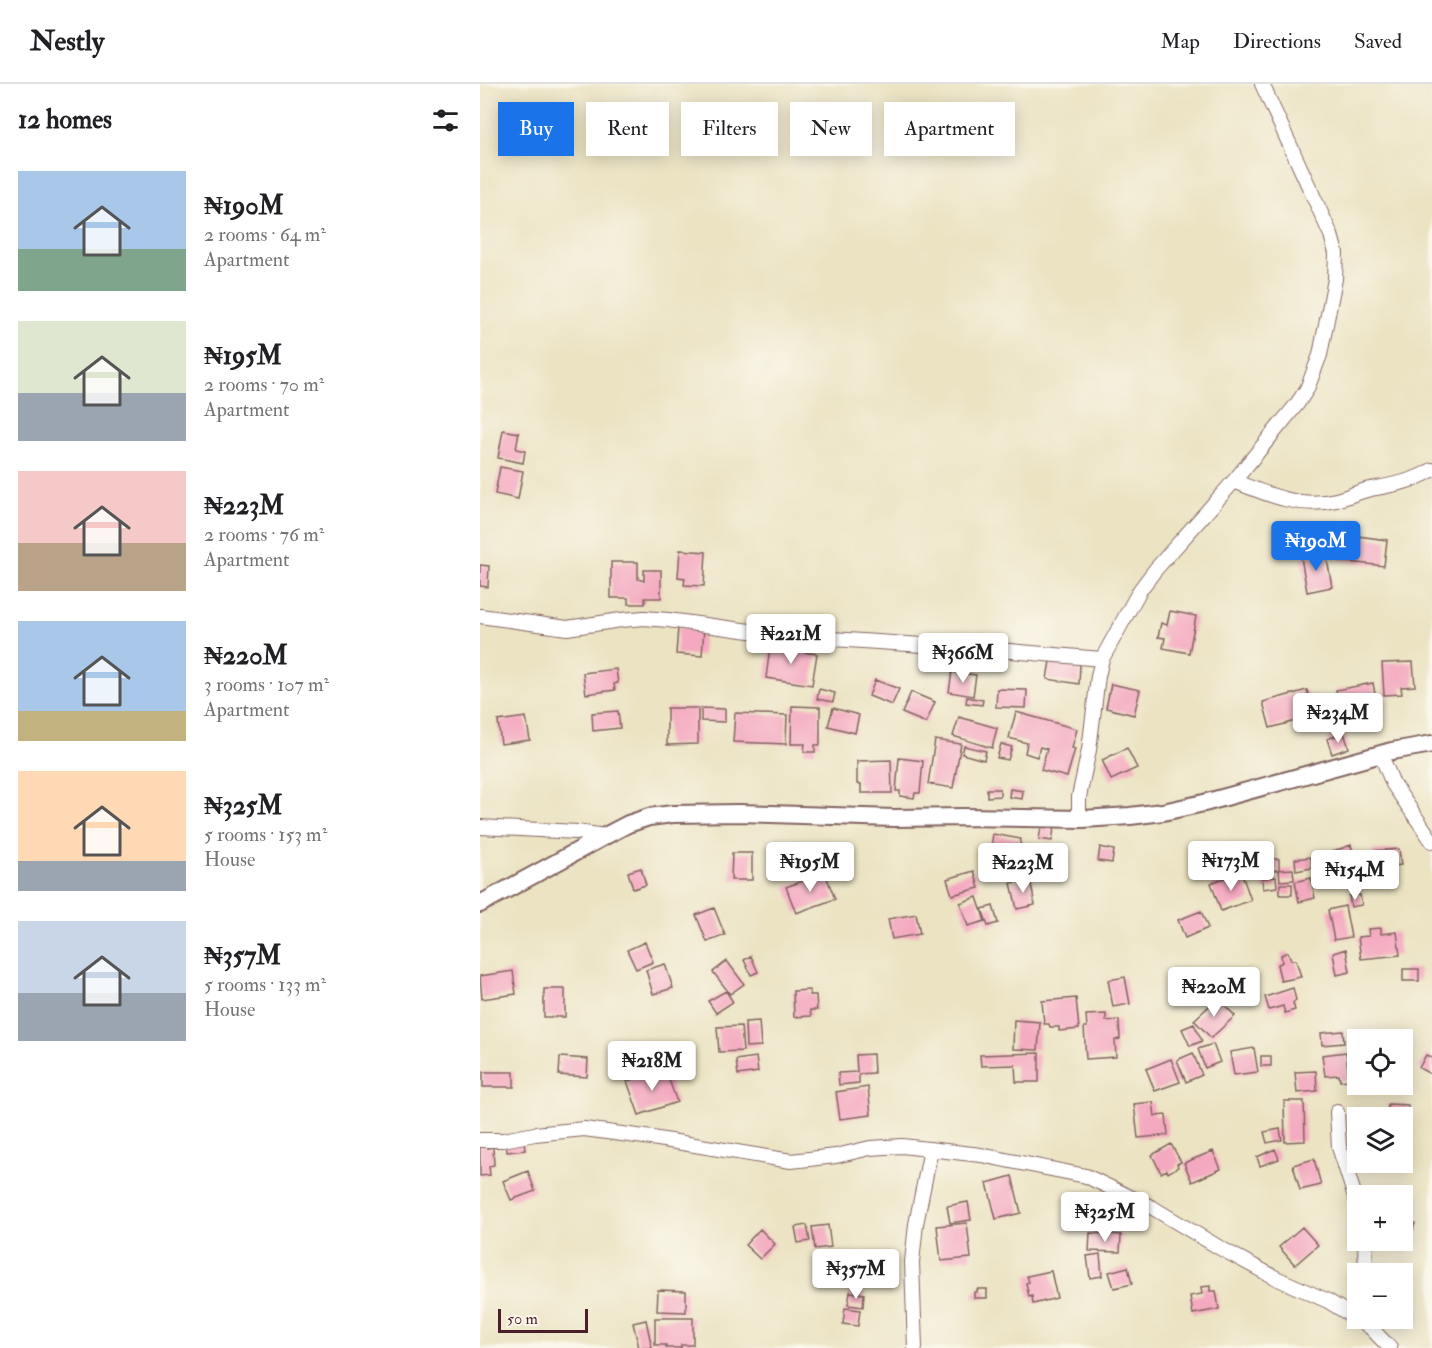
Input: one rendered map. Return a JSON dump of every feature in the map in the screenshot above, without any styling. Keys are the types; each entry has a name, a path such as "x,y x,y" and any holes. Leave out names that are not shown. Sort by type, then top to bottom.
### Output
{"street":[{"path":"1083,819 1079,810 1079,796 1089,750 1102,659 1140,590 1155,570 1234,481 1297,404 1307,388 1320,355 1335,279 1336,253 1331,235 1262,84"},
{"path":"1234,481 1271,496 1319,503 1337,500 1370,489 1393,486 1419,478 1432,470"},
{"path":"480,616 567,628 644,618 787,636 1102,659"},
{"path":"480,904 604,836 628,824 650,817 673,814 740,813 894,818 1083,819 1152,813 1204,803 1381,755 1432,744"},
{"path":"1381,755 1393,784 1432,841"},
{"path":"480,827 577,832 604,836"},
{"path":"1337,1112 1340,1147 1352,1185"},
{"path":"480,1140 503,1140 584,1129 791,1161 836,1156 870,1148 902,1146 981,1155 1086,1176 1153,1208 1267,1273 1347,1311"},
{"path":"915,1348 912,1262 916,1224 931,1149"},
{"path":"1374,1329 1390,1348"}],"building":[{"path":"503,430 519,433 516,449 525,451 523,463 498,458"},
{"path":"500,467 523,471 518,499 495,494"},
{"path":"1343,534 1387,540 1384,566 1340,561"},
{"path":"680,550 706,552 704,586 684,585 685,578 678,577"},
{"path":"1326,553 1332,587 1307,592 1301,557"},
{"path":"611,562 638,562 638,579 644,581 644,570 661,570 661,598 645,598 645,604 628,604 628,598 611,598"},
{"path":"480,565 489,566 488,587 480,586"},
{"path":"1170,611 1196,616 1189,653 1163,648 1165,638 1158,637 1161,623 1167,625"},
{"path":"678,627 704,628 702,656 676,654"},
{"path":"785,643 804,646 803,652 817,654 812,685 766,678 770,647 784,649"},
{"path":"933,651 953,652 950,668 933,665"},
{"path":"1050,661 1080,663 1079,684 1047,679"},
{"path":"1413,662 1415,686 1401,687 1402,694 1384,695 1382,663"},
{"path":"616,669 618,683 614,684 615,690 586,694 583,673"},
{"path":"952,672 976,675 973,696 949,692"},
{"path":"875,680 899,689 892,705 869,696"},
{"path":"1373,683 1378,712 1341,719 1336,690"},
{"path":"1111,684 1140,690 1134,715 1106,708"},
{"path":"819,689 835,693 833,702 817,699"},
{"path":"997,689 1027,690 1026,708 996,707"},
{"path":"1307,690 1314,716 1270,728 1263,702"},
{"path":"911,692 935,702 926,723 902,713"},
{"path":"967,697 983,700 982,705 966,703"},
{"path":"792,706 820,707 820,745 815,745 815,752 804,752 805,744 791,744"},
{"path":"667,708 698,708 698,744 667,745"},
{"path":"701,708 725,709 725,722 701,721"},
{"path":"833,708 859,715 855,733 828,726"},
{"path":"618,711 620,728 593,731 592,713"},
{"path":"1016,712 1077,729 1072,748 1075,749 1067,777 1041,770 1047,749 1040,747 1037,757 1025,753 1027,743 1009,738"},
{"path":"735,713 787,715 786,744 733,742"},
{"path":"526,717 530,740 501,744 498,721"},
{"path":"959,717 997,728 992,748 953,736"},
{"path":"1344,733 1349,748 1332,754 1327,739"},
{"path":"935,740 961,744 953,788 928,784"},
{"path":"1001,744 1012,747 1008,760 997,758"},
{"path":"964,746 986,751 984,760 962,754"},
{"path":"1127,748 1137,768 1111,780 1102,760"},
{"path":"899,758 923,761 920,793 915,793 914,798 900,796 900,791 896,791"},
{"path":"891,760 892,793 861,793 861,784 857,784 857,761"},
{"path":"987,789 1000,789 1000,796 987,797"},
{"path":"1010,789 1023,791 1022,799 1009,797"},
{"path":"1042,821 1055,823 1052,841 1039,839"},
{"path":"993,834 1021,839 1016,870 988,866"},
{"path":"1199,845 1223,846 1223,863 1198,862"},
{"path":"1351,845 1359,876 1326,884 1322,869 1335,866 1331,852"},
{"path":"1100,847 1114,850 1112,863 1098,861"},
{"path":"1399,849 1401,865 1374,868 1373,851"},
{"path":"1034,852 1049,853 1048,873 1033,872"},
{"path":"732,853 752,853 752,880 731,880"},
{"path":"1311,857 1312,868 1296,871 1295,859"},
{"path":"1269,859 1279,859 1279,870 1269,870"},
{"path":"641,868 646,885 633,889 628,872"},
{"path":"1293,869 1294,880 1280,881 1279,870"},
{"path":"974,871 979,888 952,895 947,879"},
{"path":"1241,872 1251,900 1221,911 1211,883"},
{"path":"825,873 835,899 796,913 786,887"},
{"path":"1276,877 1277,887 1263,889 1262,878"},
{"path":"1311,878 1315,898 1299,902 1295,882"},
{"path":"1030,879 1035,905 1017,909 1011,883"},
{"path":"1280,884 1292,884 1292,895 1280,895"},
{"path":"1360,895 1362,905 1351,907 1349,896"},
{"path":"977,897 985,921 968,926 960,903"},
{"path":"993,906 998,923 988,926 982,909"},
{"path":"1345,906 1351,937 1334,940 1328,910"},
{"path":"714,908 725,935 707,942 696,915"},
{"path":"1201,911 1208,928 1185,938 1178,920"},
{"path":"916,914 920,934 892,939 888,919"},
{"path":"1381,928 1381,934 1397,932 1400,955 1361,959 1358,937 1369,936 1368,929"},
{"path":"645,942 653,962 636,969 627,950"},
{"path":"1346,949 1350,972 1337,975 1333,953"},
{"path":"1288,952 1291,960 1296,960 1301,977 1281,981 1277,965 1282,962 1281,955"},
{"path":"751,956 758,972 751,975 744,960"},
{"path":"727,961 744,984 730,994 713,972"},
{"path":"665,964 673,988 653,994 646,970"},
{"path":"1403,969 1419,969 1419,981 1403,981"},
{"path":"513,971 516,994 482,999 480,976"},
{"path":"1125,977 1130,1004 1113,1007 1108,980"},
{"path":"1293,988 1296,1000 1293,1003 1295,1010 1285,1013 1283,1006 1269,1010 1265,997"},
{"path":"544,989 565,989 565,1017 544,1017"},
{"path":"810,990 810,995 816,995 817,1010 810,1010 811,1016 794,1017 793,991"},
{"path":"726,991 733,1002 716,1013 708,1001"},
{"path":"1076,998 1079,1029 1059,1031 1059,1027 1044,1024 1042,1001"},
{"path":"1218,998 1235,1016 1211,1038 1194,1020"},
{"path":"1106,1014 1106,1021 1119,1020 1120,1039 1115,1040 1116,1057 1086,1059 1084,1027 1087,1027 1086,1015"},
{"path":"1014,1020 1040,1022 1038,1050 1013,1049"},
{"path":"759,1021 761,1046 746,1047 745,1022"},
{"path":"1194,1024 1202,1041 1190,1046 1182,1029"},
{"path":"741,1026 743,1051 719,1052 717,1027"},
{"path":"1343,1031 1344,1043 1322,1045 1321,1033"},
{"path":"1213,1044 1220,1062 1205,1068 1198,1049"},
{"path":"1254,1048 1258,1072 1234,1075 1230,1052"},
{"path":"1346,1052 1347,1080 1340,1081 1339,1075 1325,1076 1322,1055"},
{"path":"1039,1053 1039,1082 1016,1082 1015,1065 981,1066 980,1055"},
{"path":"1193,1053 1202,1075 1186,1082 1177,1060"},
{"path":"873,1054 874,1073 859,1074 859,1083 839,1085 838,1073 857,1072 856,1055"},
{"path":"1426,1055 1432,1058 1432,1075 1419,1068"},
{"path":"1261,1056 1271,1056 1271,1066 1261,1066"},
{"path":"560,1057 588,1059 587,1077 559,1075"},
{"path":"756,1057 758,1072 738,1075 736,1060"},
{"path":"1171,1059 1180,1082 1155,1091 1146,1069"},
{"path":"663,1070 677,1102 639,1115 627,1081"},
{"path":"1316,1071 1317,1091 1297,1093 1295,1072"},
{"path":"483,1072 514,1072 514,1087 483,1087"},
{"path":"868,1087 871,1115 840,1119 836,1092"},
{"path":"1284,1101 1304,1101 1305,1141 1285,1142"},
{"path":"1153,1102 1155,1116 1166,1115 1168,1135 1138,1138 1134,1104"},
{"path":"1388,1104 1408,1105 1408,1107 1388,1107"},
{"path":"1280,1129 1282,1140 1267,1143 1264,1132"},
{"path":"524,1140 525,1150 507,1152 506,1142"},
{"path":"487,1143 488,1148 493,1147 494,1165 489,1166 490,1175 480,1176 480,1144"},
{"path":"1171,1144 1181,1162 1177,1164 1178,1167 1168,1173 1167,1170 1161,1173 1152,1155"},
{"path":"1275,1149 1279,1159 1260,1166 1257,1157"},
{"path":"1213,1151 1221,1169 1192,1182 1184,1163"},
{"path":"1314,1159 1321,1185 1300,1190 1293,1165"},
{"path":"528,1171 535,1191 511,1200 503,1181"},
{"path":"1012,1176 1021,1213 996,1219 987,1183"},
{"path":"968,1202 971,1220 950,1223 947,1206"},
{"path":"967,1223 971,1258 941,1261 937,1226"},
{"path":"807,1225 810,1241 798,1243 795,1227"},
{"path":"828,1225 831,1247 815,1249 812,1227"},
{"path":"1302,1227 1318,1245 1295,1265 1279,1247"},
{"path":"760,1229 775,1244 760,1259 745,1245"},
{"path":"1090,1233 1121,1235 1120,1252 1089,1251"},
{"path":"1100,1254 1102,1276 1090,1278 1087,1256"},
{"path":"1128,1267 1132,1284 1114,1288 1109,1272"},
{"path":"1051,1271 1057,1298 1033,1304 1026,1283 1029,1282 1027,1276"},
{"path":"1210,1286 1210,1291 1216,1291 1219,1309 1193,1314 1190,1296 1202,1294 1201,1287"},
{"path":"977,1289 987,1289 987,1298 974,1298 974,1292 977,1292"},
{"path":"658,1290 686,1291 686,1312 657,1311"},
{"path":"850,1292 864,1294 863,1307 848,1305"},
{"path":"845,1308 860,1310 858,1326 843,1324"},
{"path":"655,1318 693,1318 693,1345 666,1348 666,1345 655,1345"},
{"path":"646,1320 652,1348 639,1348 633,1323"}]}
